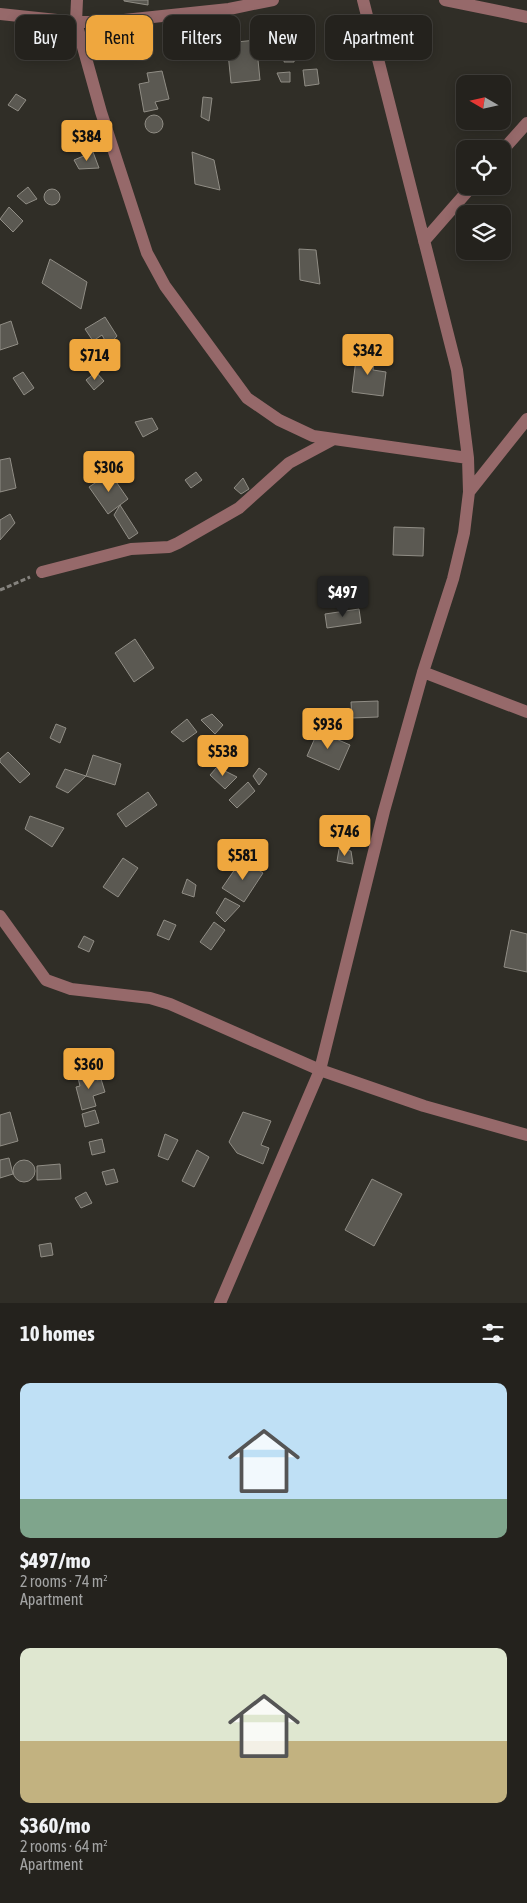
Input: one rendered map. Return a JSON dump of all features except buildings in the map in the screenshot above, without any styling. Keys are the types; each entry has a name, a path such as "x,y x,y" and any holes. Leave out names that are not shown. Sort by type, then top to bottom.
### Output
{"street":[{"path":"77,0 76,22 100,112 147,253 165,286 247,398 280,420 313,436 468,458"},
{"path":"76,22 105,22 153,17 229,8 273,0"},
{"path":"220,1303 320,1070 384,811 423,672 453,579 464,533 469,492 468,458 457,370 363,0"},
{"path":"444,0 527,17"},
{"path":"0,14 15,16"},
{"path":"511,141 527,123"},
{"path":"424,241 464,195"},
{"path":"469,492 527,419"},
{"path":"42,572 131,549 169,547 238,508 289,463 332,440"},
{"path":"423,672 512,708 527,712"},
{"path":"0,916 46,980 71,989 150,998 170,1004 320,1070 424,1106 527,1135"}],"path":[{"path":"0,590 42,572"}]}
